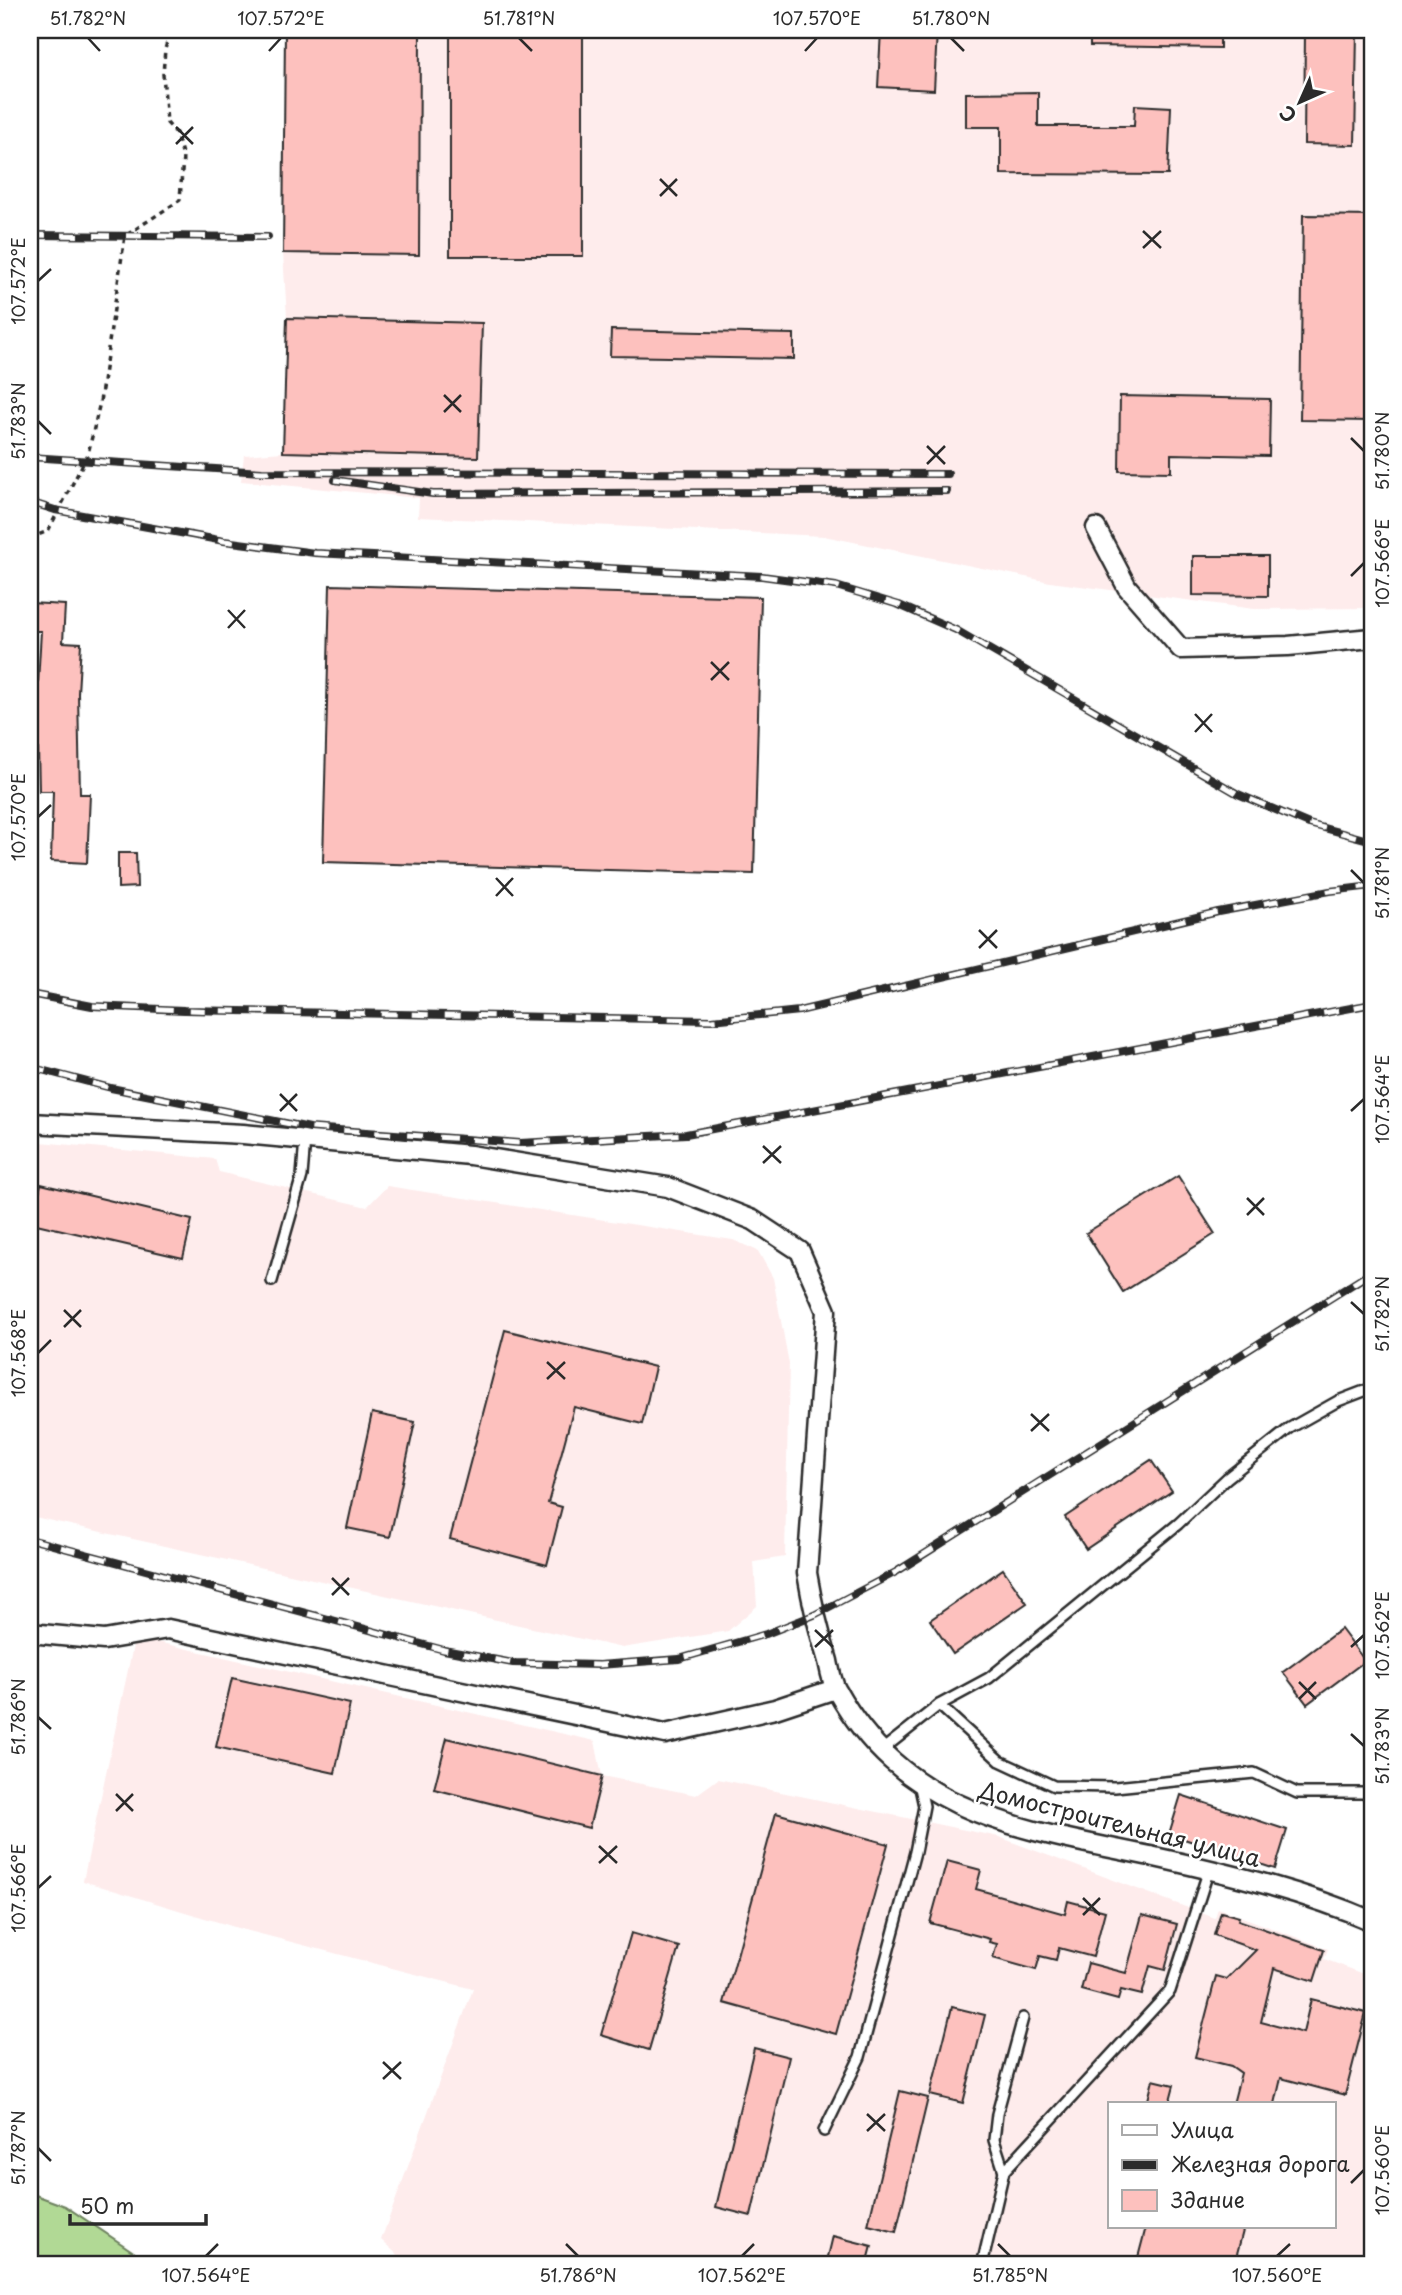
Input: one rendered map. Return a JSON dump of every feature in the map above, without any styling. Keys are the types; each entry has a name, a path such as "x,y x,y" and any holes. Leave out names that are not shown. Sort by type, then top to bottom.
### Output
{"street":[{"path":"1096,528 1127,587 1181,649 1288,646 1372,638"},
{"name":"Домостроительная улица","path":"30,1123 243,1134 470,1155 668,1187 753,1220 800,1251 825,1311 807,1573 814,1615 835,1689 880,1751 919,1783 966,1810 1024,1829 1209,1869 1339,1907 1372,1922"},
{"path":"30,1633 104,1640 168,1629 665,1734 775,1709 835,1689"}],"lane":[{"path":"272,1281 302,1176 305,1140"},
{"path":"880,1751 939,1706 989,1678 1178,1524 1227,1478 1290,1428 1338,1401 1372,1388"},
{"path":"939,1706 1000,1761 1054,1786 1115,1787 1254,1773 1297,1793 1372,1793"},
{"path":"824,2131 860,2057 915,1852 924,1806 919,1783"},
{"path":"1004,2171 1170,1992 1209,1869"},
{"path":"982,2265 1004,2171 995,2140 997,2114 1023,2018"}],"path":[{"path":"30,538 48,531 88,454 100,402 125,236 180,200 183,156 176,133 167,123 163,74 165,49 171,30"}],"shaded area":[{"path":"285,30 1372,30 1372,608 1254,609 1050,582 824,536 418,517 419,498 241,481 244,455 283,452 287,318 283,253"},
{"path":"30,1141 215,1159 219,1172 367,1207 387,1186 733,1240 758,1251 773,1278 789,1364 785,1557 754,1562 757,1606 728,1631 622,1648 30,1516"},
{"path":"135,1637 595,1741 602,1776 696,1795 718,1779 999,1837 1215,1918 1218,1908 1328,1949 1324,1959 1372,1977 1372,2265 409,2265 381,2240 473,1989 241,1929 83,1881"}],"green space":[{"path":"30,2193 65,2206 153,2265 30,2265"}],"building":[{"path":"285,30 420,30 419,255 283,253"},
{"path":"450,30 583,30 583,256 450,256"},
{"path":"881,30 937,30 934,90 878,87"},
{"path":"1090,30 1220,30 1220,48 1090,46"},
{"path":"1305,30 1357,30 1355,145 1304,144"},
{"path":"1038,92 1038,126 1134,126 1135,105 1171,107 1168,175 1001,174 1001,127 966,127 966,93"},
{"path":"1303,215 1372,216 1372,421 1300,420"},
{"path":"287,318 482,323 478,457 283,452"},
{"path":"611,330 794,334 794,359 610,356"},
{"path":"1120,396 1270,399 1269,456 1171,454 1171,472 1119,471"},
{"path":"1193,556 1268,556 1268,596 1193,595"},
{"path":"330,585 761,597 754,874 323,862"},
{"path":"30,603 65,605 63,642 81,643 78,693 80,794 90,794 87,863 51,861 53,791 39,791 37,700 41,631 30,631"},
{"path":"118,853 136,853 137,887 118,888"},
{"path":"1178,1176 1215,1234 1123,1292 1086,1233"},
{"path":"41,1184 192,1220 183,1258 32,1223"},
{"path":"505,1330 655,1367 642,1424 574,1407 548,1503 562,1507 547,1565 450,1539"},
{"path":"372,1413 415,1422 390,1537 347,1528"},
{"path":"1151,1460 1172,1491 1086,1549 1065,1517"},
{"path":"1003,1569 1027,1603 953,1654 930,1620"},
{"path":"1341,1629 1365,1661 1307,1704 1283,1672"},
{"path":"232,1678 350,1704 335,1773 216,1747"},
{"path":"447,1738 602,1776 589,1828 434,1789"},
{"path":"1181,1795 1287,1830 1275,1869 1169,1834"},
{"path":"776,1813 888,1844 836,2034 724,2003"},
{"path":"947,1861 981,1870 976,1889 1065,1914 1068,1901 1105,1911 1093,1957 1059,1948 1056,1960 1040,1956 1036,1970 993,1958 997,1944 989,1942 990,1939 930,1923"},
{"path":"1221,1912 1324,1950 1314,1981 1274,1968 1261,2022 1303,2033 1311,1999 1366,2013 1345,2095 1281,2078 1275,2102 1234,2102 1241,2073 1231,2066 1195,2057 1216,1976 1227,1979 1256,1950 1214,1935"},
{"path":"1142,1915 1177,1924 1165,1970 1150,1966 1142,1995 1121,1990 1118,2000 1081,1990 1088,1963 1126,1973"},
{"path":"631,1933 679,1947 649,2050 601,2035"},
{"path":"952,2007 985,2015 963,2103 930,2095"},
{"path":"754,2048 789,2057 751,2216 716,2207"},
{"path":"1153,2080 1174,2085 1170,2102 1148,2102"},
{"path":"900,2091 928,2098 896,2232 868,2225"},
{"path":"1146,2228 1244,2228 1234,2265 1136,2265"},
{"path":"833,2236 872,2246 867,2265 826,2265"}],"railway":[{"path":"30,235 268,237"},
{"path":"30,457 262,472 948,474"},
{"path":"335,480 433,494 947,491"},
{"path":"30,502 55,510 224,541 315,553 762,576 836,586 899,605 956,630 1238,794 1309,824 1372,841"},
{"path":"30,994 92,1006 184,1010 712,1020 799,1011 1218,912 1372,886"},
{"path":"30,1067 111,1088 310,1128 520,1143 686,1134 1372,1004"},
{"path":"30,1539 444,1650 513,1663 599,1665 679,1659 766,1634 814,1615 896,1572 1372,1272"}]}
